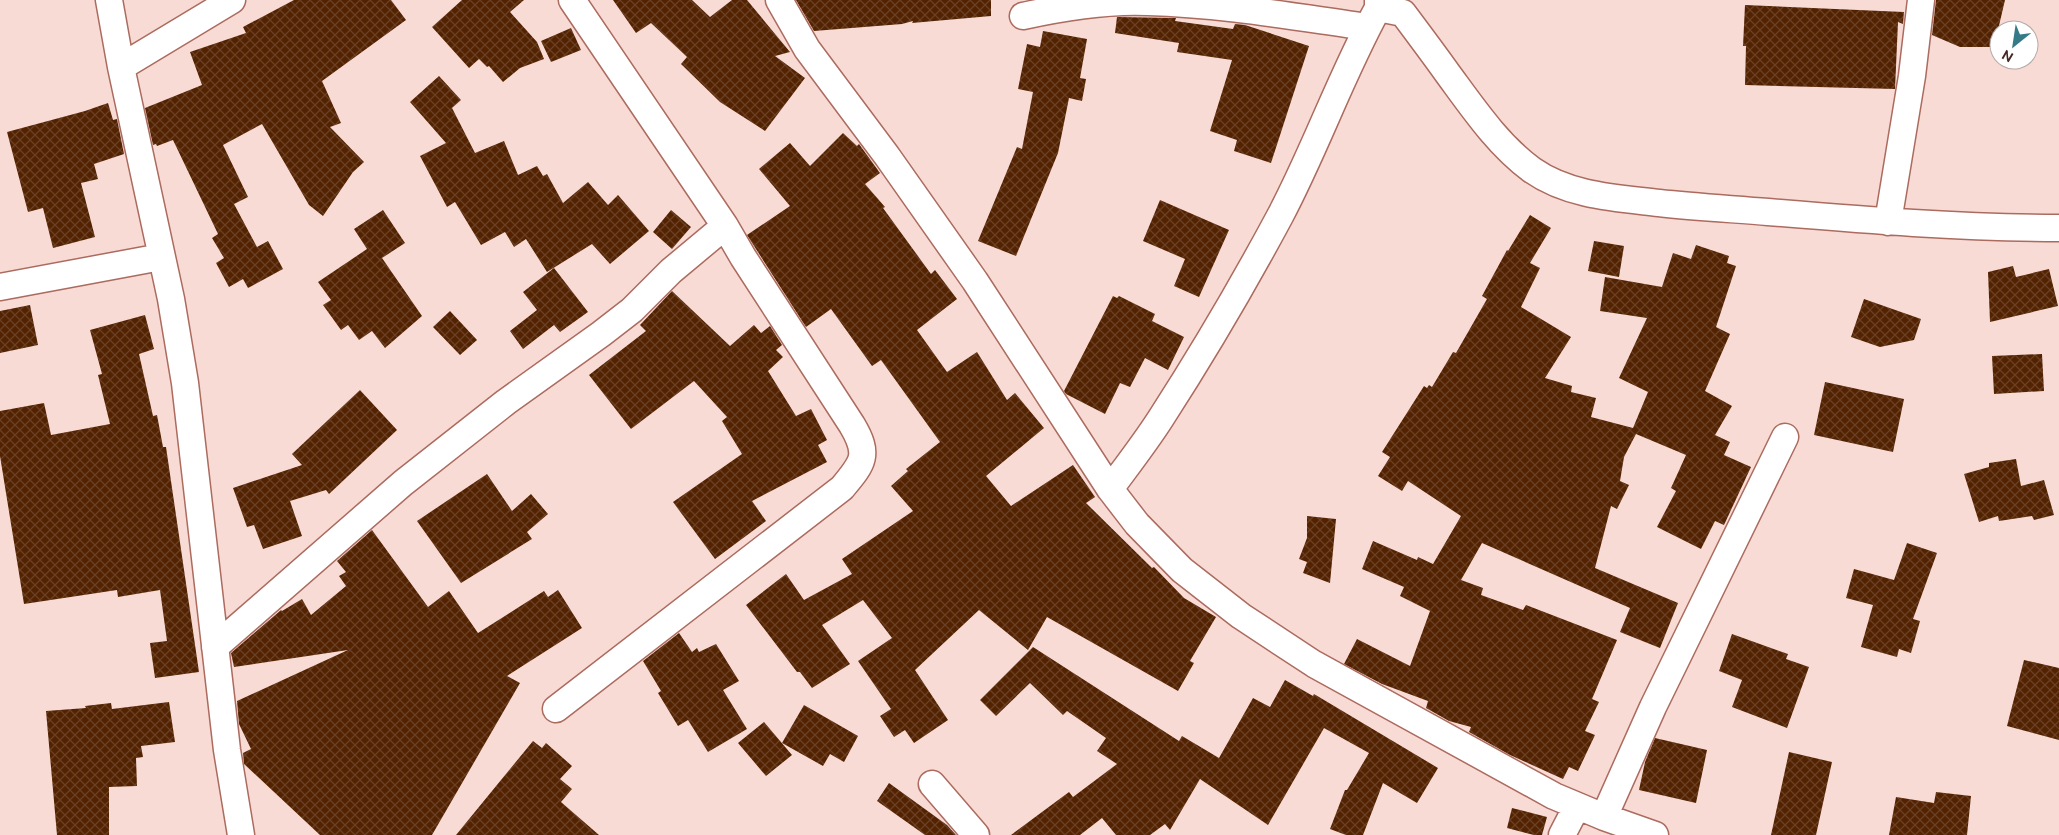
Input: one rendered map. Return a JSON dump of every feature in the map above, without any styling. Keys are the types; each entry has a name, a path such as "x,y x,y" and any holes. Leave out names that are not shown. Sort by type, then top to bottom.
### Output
{"street":[{"path":"109,0 121,67 171,299 185,383 227,750 241,835"},
{"path":"121,67 232,0"},
{"path":"556,709 842,488 856,472 863,455 861,440 725,226 572,0"},
{"path":"779,0 807,48 888,156 975,280 1110,489 1136,524 1182,570 1241,616 1314,664 1554,796 1604,817 1655,835"},
{"path":"1888,222 1912,76 1921,0"},
{"path":"1023,16 1066,7 1146,2 1244,9 1402,13 1490,130 1514,155 1533,171 1562,185 1598,196 1618,199 1888,222 2059,228"},
{"path":"1110,489 1160,419 1226,311 1280,215 1329,114 1358,44 1375,12"},
{"path":"215,646 403,483 506,402 632,310 671,271 725,226"},
{"path":"0,287 161,257"},
{"path":"1604,817 1653,707 1785,437"},
{"path":"932,784 976,835"},
{"path":"1562,835 1577,806"}],"building":[{"path":"294,0 391,0 406,20 322,81 341,123 330,127 364,162 353,172 323,216 309,205 262,124 223,145 248,197 234,204 257,247 268,241 283,269 248,288 243,279 229,287 216,263 224,258 212,238 218,234 173,140 157,146 156,144 153,145 145,108 202,85 190,52 246,33 243,27"},
{"path":"462,0 524,0 510,12 537,42 544,59 520,68 503,82 489,66 487,67 479,59 469,68 432,27"},
{"path":"613,0 692,0 710,17 732,0 747,0 790,52 775,56 805,78 765,131 720,102 681,64 687,57 651,23 636,33"},
{"path":"796,0 991,0 991,16 912,23 913,21 902,24 814,31"},
{"path":"1936,0 2005,0 2000,20 1989,20 1989,47 1960,47 1932,35"},
{"path":"1745,5 1904,12 1903,24 1898,22 1895,89 1745,85 1746,46 1743,46"},
{"path":"1117,17 1176,18 1175,21 1233,29 1235,24 1245,25 1309,46 1271,163 1234,151 1237,140 1210,131 1232,60 1177,52 1179,43 1115,33"},
{"path":"571,28 581,50 551,62 541,41"},
{"path":"1043,31 1087,39 1080,78 1086,79 1082,101 1069,98 1058,153 1016,256 978,241 1017,147 1022,149 1033,92 1018,89 1027,44 1040,47"},
{"path":"439,76 461,100 452,108 475,153 504,141 518,175 537,166 543,176 547,174 563,203 588,182 608,205 618,195 649,231 610,264 592,244 547,272 526,239 514,247 505,232 481,245 455,202 447,207 420,156 446,143 410,102"},
{"path":"108,103 113,120 117,119 124,154 94,164 98,179 81,183 95,237 53,248 43,208 28,212 7,132"},
{"path":"843,133 857,146 859,144 880,173 865,184 885,207 883,208 931,274 935,270 957,299 917,330 947,372 977,352 1007,400 1015,393 1044,428 986,476 1011,506 1073,465 1095,497 1086,503 1184,598 1216,617 1190,661 1194,663 1178,691 1047,617 1028,650 979,610 915,670 948,720 914,743 905,730 894,737 880,716 891,709 858,661 892,638 863,600 822,625 850,664 812,688 800,672 797,672 746,605 786,574 804,600 852,574 842,559 913,511 891,486 908,471 906,469 940,442 881,360 872,366 831,309 806,327 747,235 790,206 759,169 790,143 810,166"},
{"path":"1160,200 1229,230 1199,297 1174,286 1185,259 1143,241"},
{"path":"383,210 405,243 382,258 422,316 385,348 372,331 359,340 348,325 341,330 323,305 331,300 318,282 367,249 354,229"},
{"path":"671,210 691,227 672,249 653,232"},
{"path":"1530,215 1551,228 1530,263 1540,268 1521,307 1571,337 1545,378 1572,386 1571,392 1596,398 1591,417 1633,428 1648,392 1619,378 1647,318 1600,311 1605,277 1662,287 1673,253 1691,259 1696,245 1729,256 1727,263 1736,266 1716,327 1730,334 1705,391 1732,406 1715,435 1730,442 1724,455 1751,467 1724,525 1715,521 1701,549 1657,527 1676,491 1671,488 1686,455 1636,434 1624,457 1620,481 1629,485 1617,509 1611,506 1595,568 1678,603 1660,648 1620,632 1630,608 1482,543 1461,580 1483,588 1481,595 1523,610 1526,605 1617,640 1592,699 1599,702 1585,731 1595,735 1578,771 1569,767 1563,779 1510,755 1469,732 1471,727 1449,721 1426,708 1428,701 1382,684 1344,664 1357,639 1410,666 1430,611 1400,596 1404,587 1362,569 1373,541 1417,560 1418,557 1433,564 1461,516 1408,481 1402,491 1378,476 1390,457 1382,452 1424,386 1427,388 1429,385 1432,387 1453,352 1456,353 1487,299 1482,296 1507,250"},
{"path":"1594,241 1624,246 1619,277 1588,271"},
{"path":"2013,266 2016,277 2049,269 2058,306 1990,322 1988,272"},
{"path":"554,268 588,312 560,332 554,325 523,349 510,331 537,310 523,292"},
{"path":"672,291 730,346 754,325 761,333 770,326 782,345 776,350 783,357 768,371 796,416 811,409 827,440 818,445 827,462 752,501 766,521 715,559 673,502 742,454 722,421 727,417 694,381 631,429 589,375 646,331 640,325"},
{"path":"1113,296 1117,298 1119,296 1155,314 1152,321 1184,337 1168,370 1145,358 1130,387 1120,383 1105,414 1066,394 1064,391"},
{"path":"1864,299 1921,319 1914,340 1880,347 1851,337"},
{"path":"30,305 38,345 0,353 0,311"},
{"path":"450,311 477,340 460,355 433,327"},
{"path":"145,315 154,349 139,354 153,416 157,415 163,447 166,447 199,672 155,678 150,643 167,641 160,590 118,597 117,590 24,604 0,456 0,411 44,403 51,435 110,424 98,375 102,374 90,330"},
{"path":"2042,354 2044,391 1994,394 1992,356"},
{"path":"1825,382 1904,399 1893,452 1814,435"},
{"path":"360,390 397,430 329,494 326,490 290,501 302,536 263,549 254,525 247,527 233,488 302,465 292,454"},
{"path":"2016,459 2021,486 2044,480 2054,515 2034,520 2032,516 1999,521 1998,516 1979,522 1964,474 1989,467 1989,463"},
{"path":"487,474 512,511 531,494 548,514 527,532 532,539 461,583 417,521"},
{"path":"1307,516 1336,519 1330,583 1303,573 1307,562 1299,559 1307,538"},
{"path":"372,530 428,607 449,591 478,633 544,591 548,597 558,590 582,628 507,676 520,683 432,835 320,835 244,764 243,753 251,749 239,724 237,701 348,650 234,667 231,653 281,610 302,599 311,615 346,586 339,576 346,572 337,561"},
{"path":"1907,543 1937,553 1913,619 1920,621 1911,653 1899,649 1897,657 1861,647 1873,605 1846,598 1854,569 1894,580"},
{"path":"679,633 692,652 697,648 699,652 716,644 739,681 723,690 747,729 708,752 688,720 678,726 658,693 661,691 643,661"},
{"path":"1732,634 1788,654 1786,659 1809,667 1787,728 1732,707 1742,680 1719,671"},
{"path":"1033,647 1179,741 1182,736 1219,758 1253,698 1270,707 1285,680 1313,696 1314,694 1438,768 1417,803 1383,783 1363,835 1346,835 1330,829 1345,790 1347,790 1369,753 1324,728 1268,825 1200,779 1170,830 1165,824 1150,835 1116,835 1102,818 1080,835 1011,835 1069,792 1073,797 1117,764 1097,751 1106,738 1067,711 1063,715 1030,683 996,716 980,700"},
{"path":"2024,660 2059,668 2059,740 2007,726"},
{"path":"169,702 175,742 141,746 143,757 136,758 137,786 109,787 109,835 57,835 46,711 86,708 85,706 111,703 112,709"},
{"path":"804,705 858,736 844,762 830,754 823,766 782,743"},
{"path":"764,722 792,755 766,776 738,743"},
{"path":"1655,738 1707,750 1696,803 1639,790 1645,762"},
{"path":"533,741 542,748 546,743 572,766 560,779 572,789 561,802 599,835 456,835"},
{"path":"1789,752 1832,762 1816,835 1771,835"},
{"path":"889,783 947,825 956,835 925,835 877,801"},
{"path":"1936,792 1971,796 1967,835 1889,835 1896,797 1934,803"},
{"path":"1512,808 1547,817 1542,835 1534,835 1507,828"}]}
